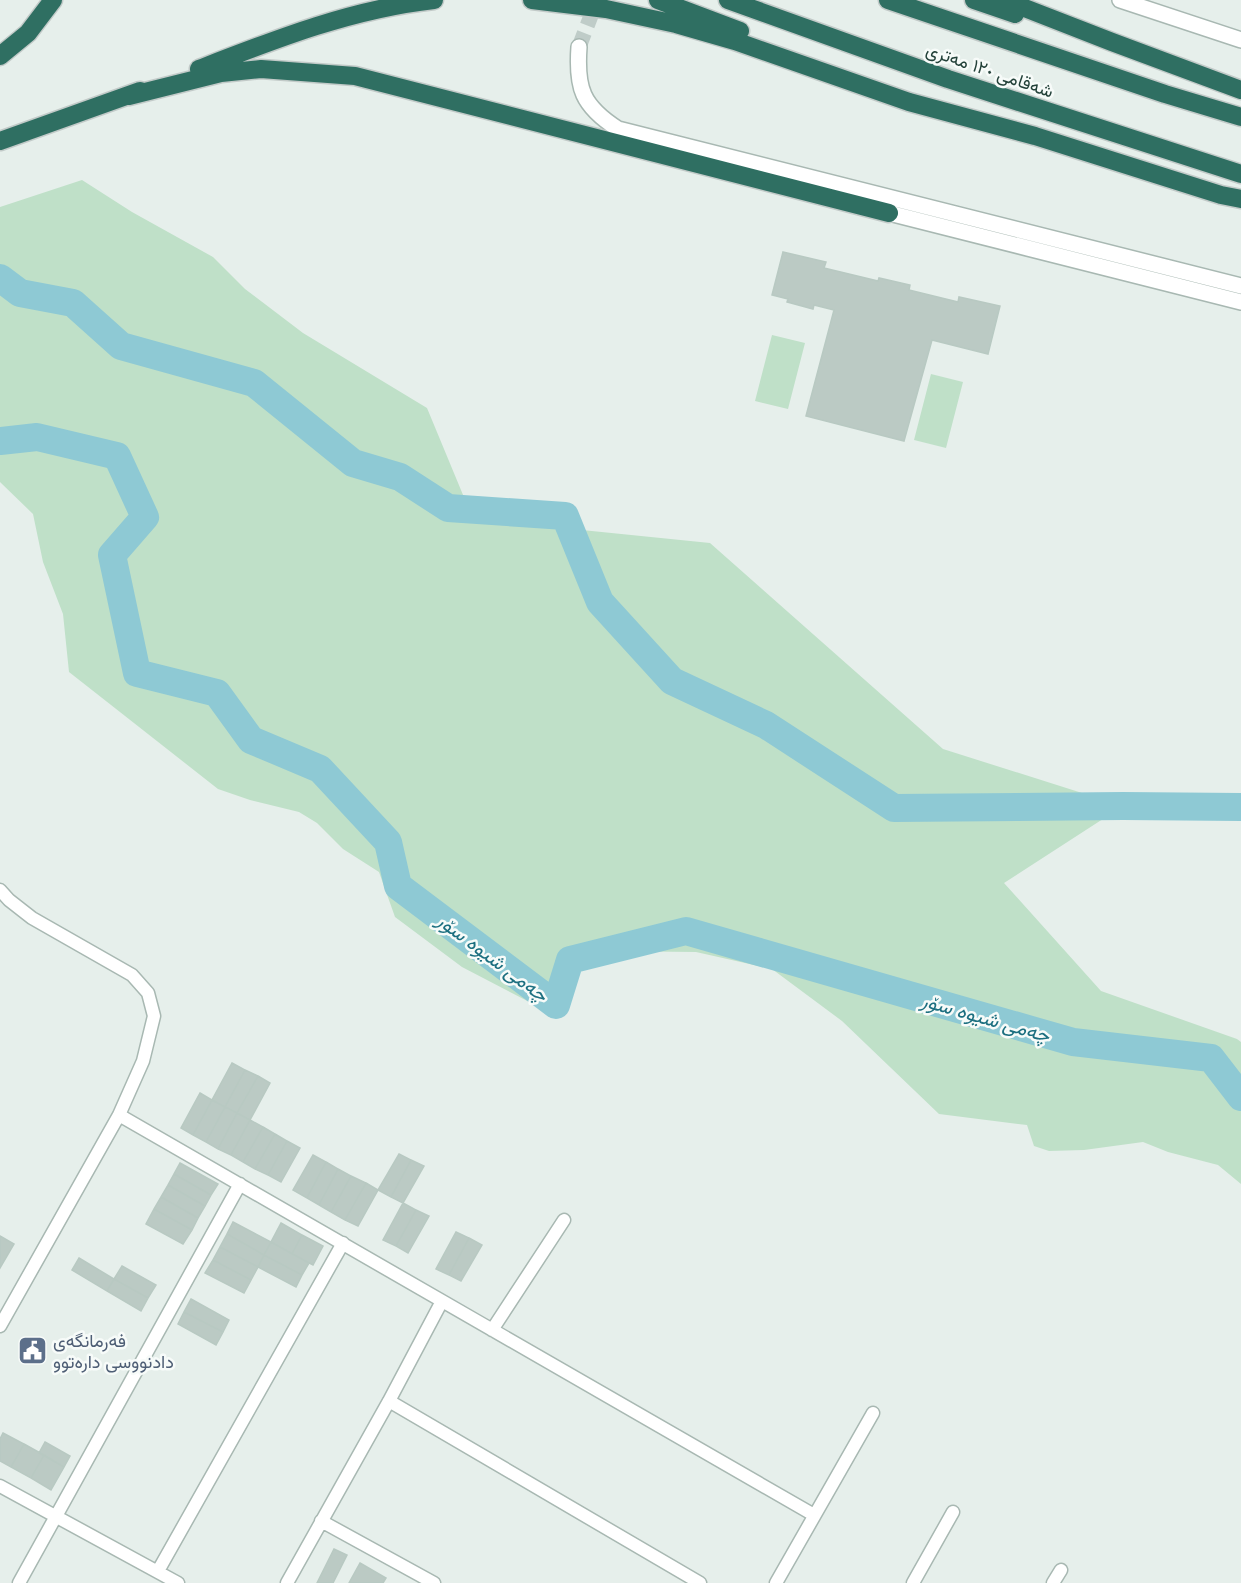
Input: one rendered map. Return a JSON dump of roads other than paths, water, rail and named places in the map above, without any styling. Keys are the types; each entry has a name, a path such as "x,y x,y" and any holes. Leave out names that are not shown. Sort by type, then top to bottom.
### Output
{"highway":[{"path":"0,56 28,33 53,0"},
{"path":"0,141 129,96 323,23 366,12 434,0"},
{"path":"532,0 606,9 676,24 735,41 909,102 1035,136"},
{"path":"658,0 831,66 1035,136 1221,195 1241,199"},
{"name":"شەقامی ١٢٠ مەتری","path":"728,0 948,78 1241,174"},
{"name":"شەقامی ١٢٠ مەتری","path":"888,0 1241,117"},
{"path":"974,0 1061,29 1112,42"},
{"path":"1004,0 1241,90"},
{"path":"129,96 221,73 261,69 355,76 889,213"}],"street":[{"path":"1120,0 1241,40"},
{"path":"579,46 578,74 584,98 592,109 618,129 1241,286"},
{"path":"889,213 1241,302"},
{"path":"0,890 20,910 32,918 132,975 148,993 154,1016 143,1062 118,1115 0,1326"},
{"path":"118,1115 814,1515"},
{"path":"19,1583 240,1184"},
{"path":"492,1330 564,1220"},
{"path":"158,1571 343,1243"},
{"path":"287,1583 442,1301"},
{"path":"389,1401 700,1583"},
{"path":"776,1583 873,1413"},
{"path":"0,1486 178,1583"},
{"path":"913,1583 953,1512"},
{"path":"321,1521 434,1583"},
{"path":"1053,1583 1061,1570"}],"waterway":[{"path":"0,278 20,293 73,303 121,346 254,383 353,463 400,477 448,508 565,516 600,602 672,681 766,725 894,808 1241,807"},
{"name":"چەمی شیوە سۆر","path":"0,441 37,437 117,456 145,517 112,555 137,673 217,693 251,740 320,769 388,842 398,886 556,1005 570,960 686,931 1073,1042 1211,1058 1241,1097"}],"tunnel":[{"path":"579,47 597,0"}],"place":[{"name":"فەرمانگەی دادنووسی دارەتوو","path":"32,1350"}]}
